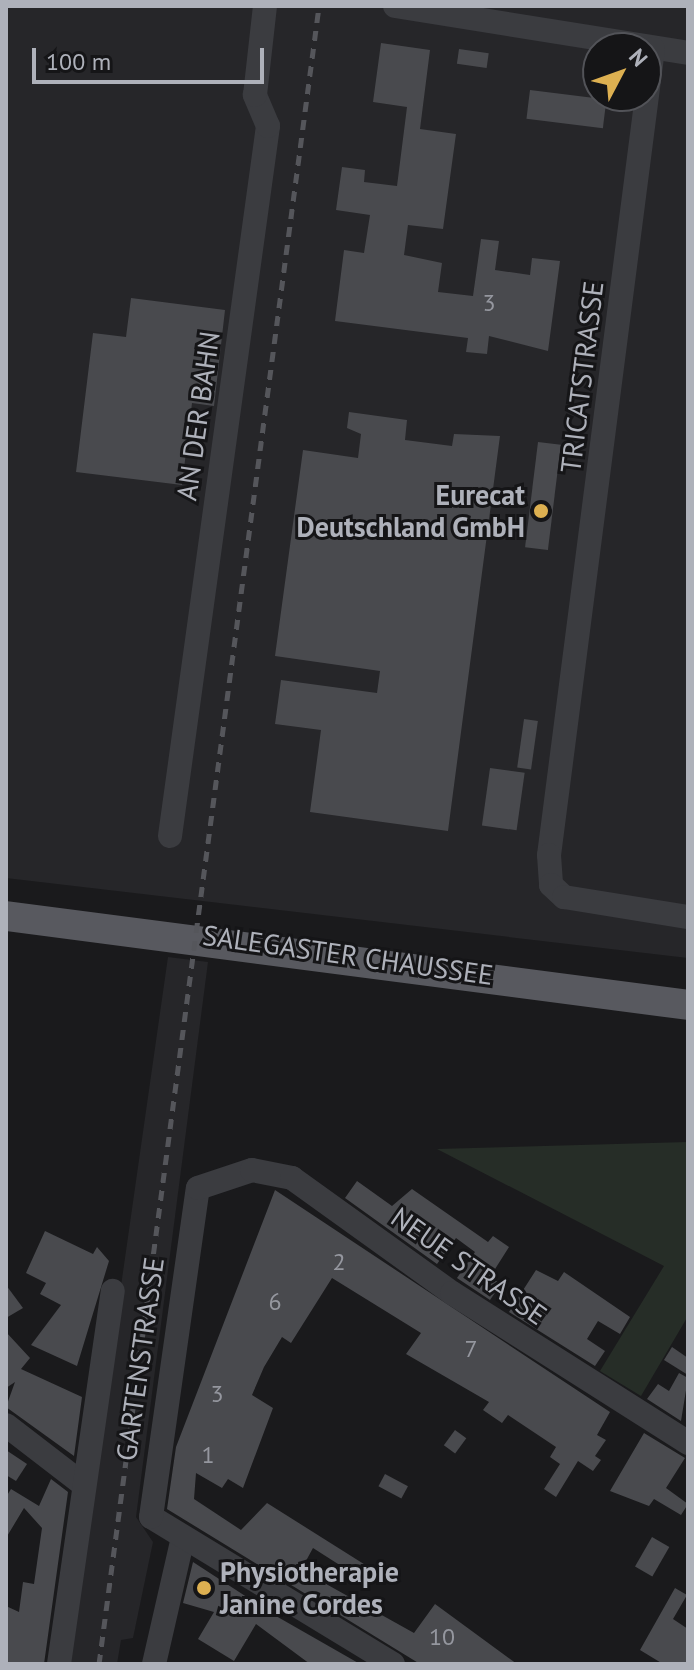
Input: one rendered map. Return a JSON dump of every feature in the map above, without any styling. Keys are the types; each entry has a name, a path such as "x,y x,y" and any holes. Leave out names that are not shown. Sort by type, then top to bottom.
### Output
{"main road":[{"name":"SALEGASTER CHAUSSEE","path":"6,916 688,1005"}],"street":[{"name":"AN DER BAHN","path":"170,836 268,126 255,95 265,6"},
{"path":"395,6 582,37"},
{"path":"662,50 688,53"},
{"name":"TRICATSTRASSE","path":"645,112 549,855 551,885 564,897 688,917"},
{"name":"NEUE STRASSE","path":"210,1179 252,1170 292,1178 465,1302 688,1443"},
{"name":"GARTENSTRASSE","path":"183,1537 151,1517 152,1490 193,1199 210,1179"},
{"path":"59,1664 113,1291"},
{"path":"6,1425 84,1485"},
{"path":"154,1664 183,1537 393,1664"}],"shaded area":[{"path":"6,6 688,6 688,958 6,878"},
{"path":"168,957 208,962 136,1517 153,1542 133,1638 121,1640 117,1664 67,1664"},
{"path":"688,1142 688,1316 641,1396 600,1371 664,1266 437,1149"}],"building":[{"path":"381,43 430,50 420,129 456,134 443,229 408,225 404,255 442,263 438,292 473,296 481,239 499,241 495,270 530,275 532,258 560,261 548,351 489,336 487,354 466,352 468,338 335,321 344,250 364,253 370,215 336,210 342,167 365,170 364,182 397,186 407,107 373,102"},
{"path":"459,49 489,53 487,68 457,64"},
{"path":"530,90 582,96 582,112 605,112 603,128 526,119"},
{"path":"131,298 225,310 214,406 192,403 182,485 76,472 93,333 126,337"},
{"path":"349,412 407,420 405,440 452,446 454,434 500,436 448,831 310,812 321,730 275,724 281,680 377,693 380,671 275,656 303,450 358,458 361,434 347,428"},
{"name":"Eurecat Deutschland GmbH","path":"538,442 561,445 548,550 525,547"},
{"path":"524,719 538,721 531,769 517,768"},
{"path":"490,768 525,773 517,830 482,825"},
{"path":"357,1181 392,1206 412,1189 488,1242 493,1236 509,1247 490,1277 501,1284 490,1300 457,1278 475,1252 456,1238 437,1264 345,1198"},
{"path":"275,1190 610,1412 597,1435 606,1440 595,1456 601,1460 593,1471 578,1461 556,1497 544,1489 560,1464 550,1457 556,1447 508,1415 502,1423 483,1410 489,1402 406,1354 421,1333 332,1278 291,1343 282,1337 252,1395 273,1408 243,1488 228,1479 222,1488 196,1473 194,1499 241,1530 267,1503 367,1566 360,1578 313,1548 301,1570 414,1633 435,1604 517,1664 420,1664 167,1509 176,1447"},
{"path":"45,1231 93,1254 97,1247 109,1261 77,1366 31,1345 61,1305 40,1294 46,1283 26,1273"},
{"path":"536,1270 558,1281 564,1272 630,1317 620,1334 598,1321 587,1339 605,1351 595,1366 509,1312"},
{"path":"6,1285 23,1308 6,1318"},
{"path":"6,1332 30,1358 21,1369 82,1397 74,1456 6,1407 15,1382 6,1388"},
{"path":"672,1347 688,1358 688,1375 664,1360"},
{"path":"679,1373 688,1378 681,1421 647,1399 658,1384 669,1391"},
{"path":"455,1430 466,1438 455,1454 444,1445"},
{"path":"644,1433 685,1458 666,1488 688,1504 681,1515 654,1499 649,1506 610,1491"},
{"path":"6,1450 27,1464 16,1481 6,1475"},
{"path":"385,1474 408,1486 401,1499 378,1486"},
{"path":"51,1479 68,1492 44,1664 6,1664 6,1606 19,1612 23,1582 34,1584 42,1528 24,1508 6,1538 6,1497 11,1489 39,1506"},
{"path":"652,1537 669,1547 652,1576 635,1566"},
{"path":"193,1562 276,1616 360,1664 310,1664 256,1624 234,1661 198,1639 214,1612 183,1603"},
{"path":"675,1588 687,1595 673,1619 688,1629 688,1664 663,1664 640,1650"}],"railway":[{"path":"99,1664 319,6"}],"place":[{"name":"Eurecat Deutschland GmbH","path":"541,511"},
{"name":"Physiotherapie Janine Cordes","path":"204,1588"}]}
